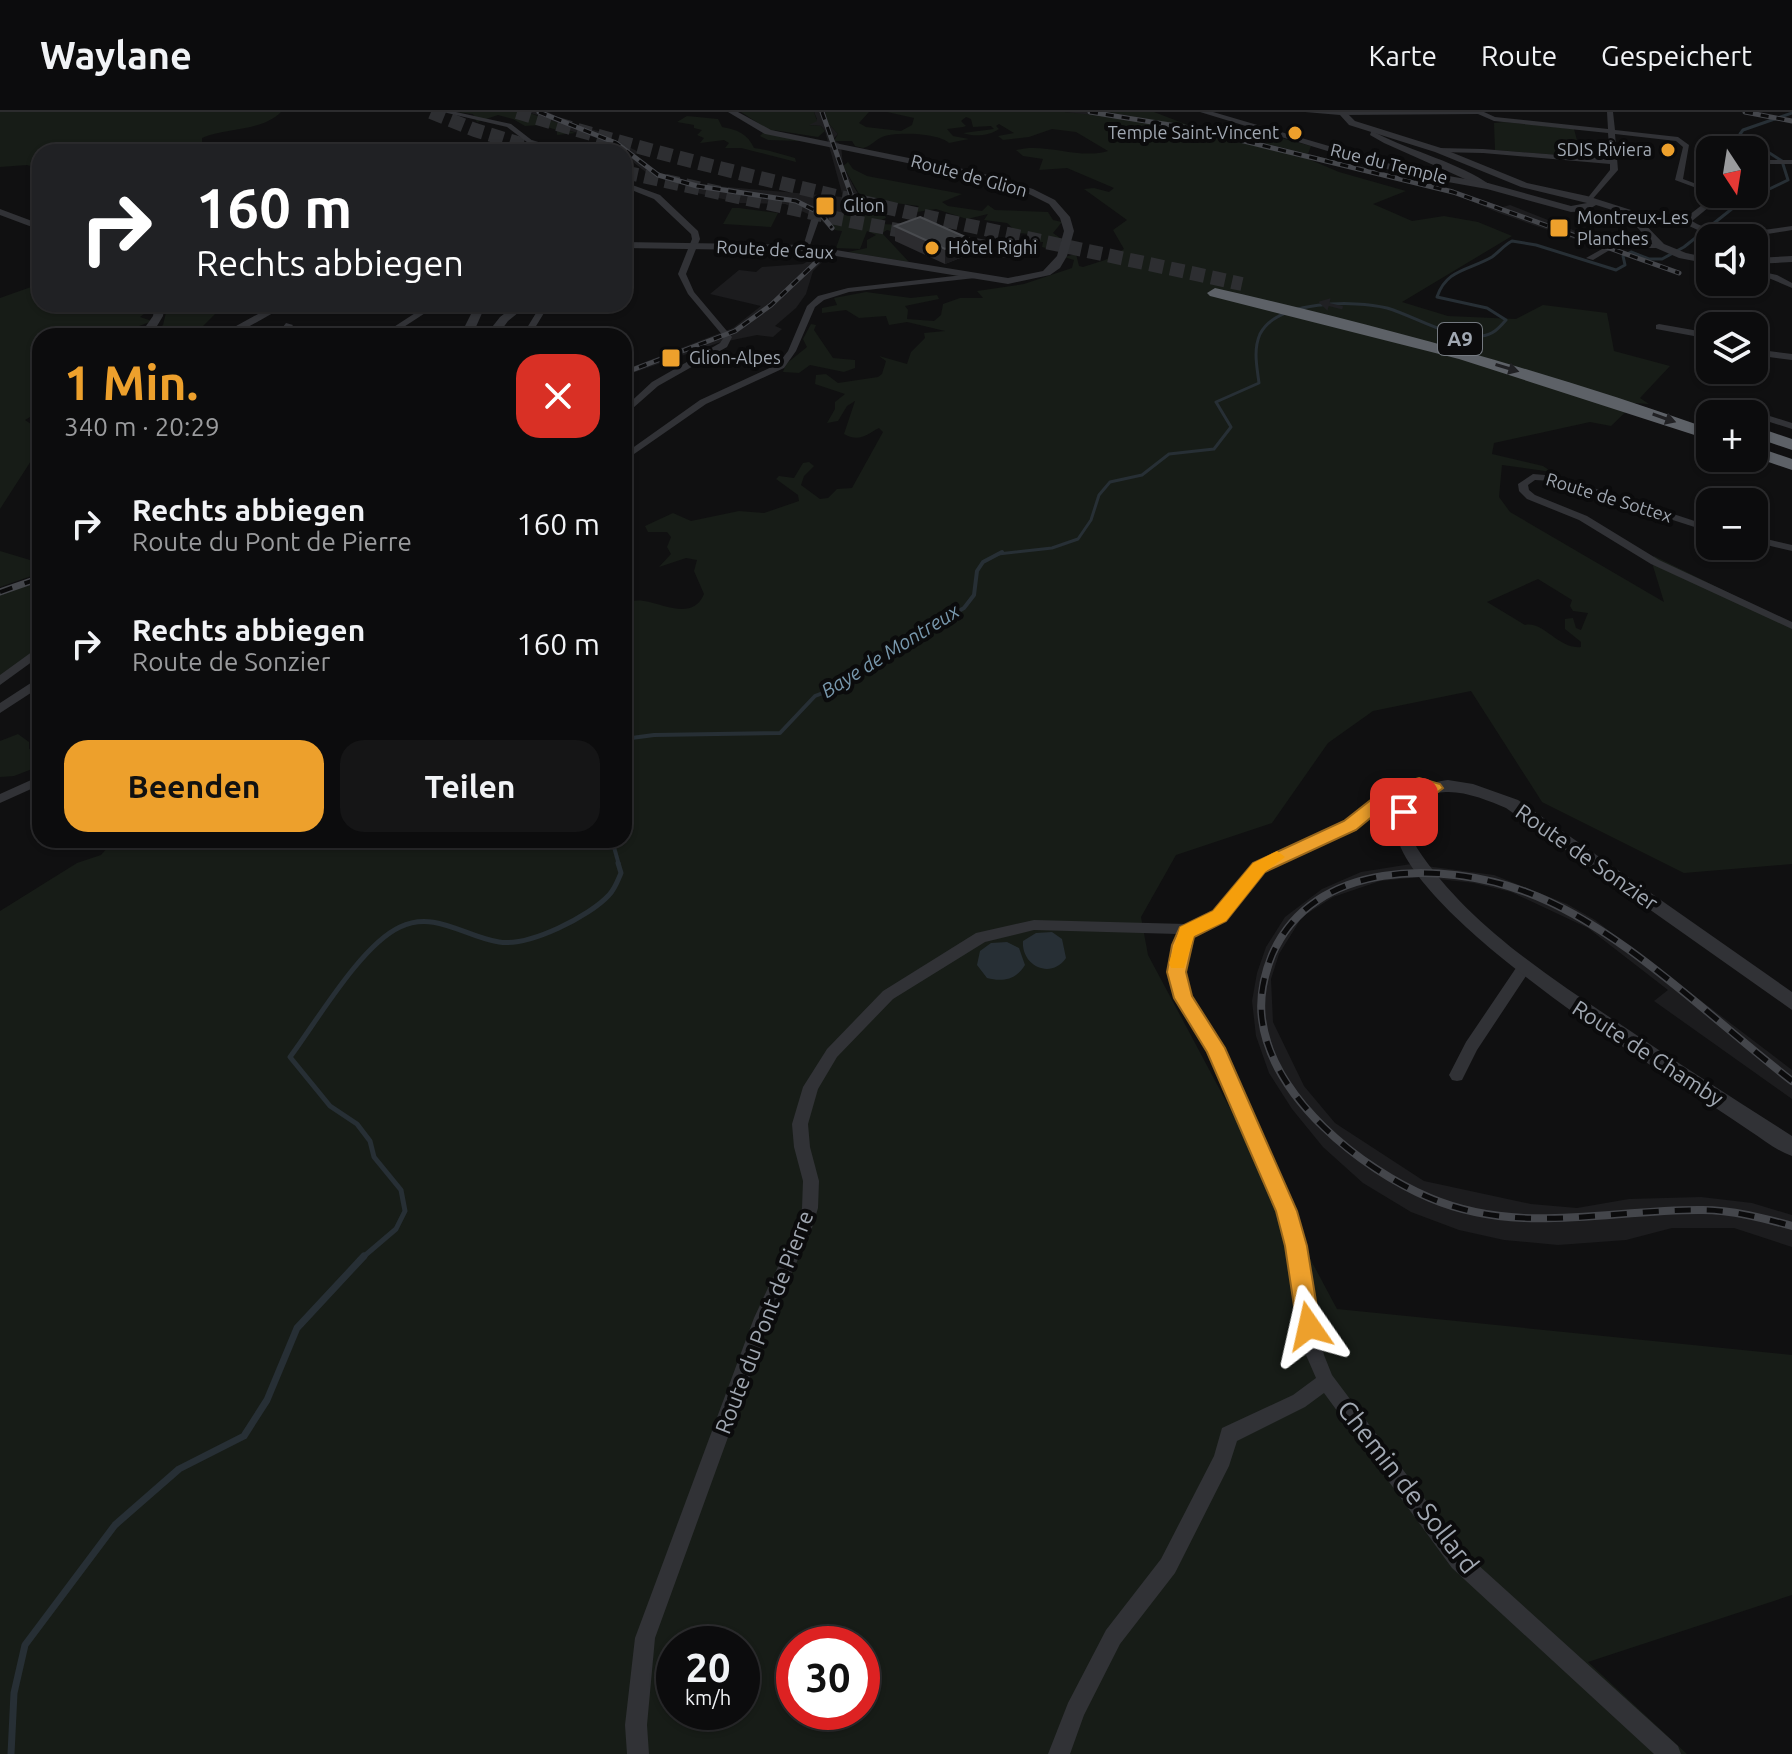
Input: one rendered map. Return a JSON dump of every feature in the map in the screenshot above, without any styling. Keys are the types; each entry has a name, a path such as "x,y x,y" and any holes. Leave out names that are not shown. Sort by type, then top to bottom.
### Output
{"highway":[{"name":"A9","path":"1242,284 1459,339 1696,411"},
{"name":"A9","path":"1215,293 1423,344 1618,403 1696,430"},
{"path":"1768,436 1792,445"},
{"path":"1768,456 1792,465"}],"street":[{"path":"446,112 509,125 534,144"},
{"name":"Route de Glion","path":"732,112 760,129 1004,182 1042,196 1062,213 1069,231 1062,256 1053,269 1038,277 1008,281 972,276"},
{"name":"Rue du Temple","path":"1204,112 1403,171 1488,186 1576,210 1590,205 1590,200"},
{"path":"1309,112 1478,112 1494,119 1682,141 1687,146 1677,178 1696,188"},
{"path":"1590,200 1611,177 1615,162 1610,112"},
{"path":"1342,113 1352,123 1438,150 1524,185 1630,213 1661,247 1696,258"},
{"path":"1374,130 1372,134 1388,143 1467,174 1488,186"},
{"path":"1438,150 1615,162"},
{"path":"1768,162 1792,162"},
{"path":"632,186 644,190 677,214 695,233 694,245 682,274 690,294 728,337 722,346 655,384 632,406"},
{"path":"1701,208 1688,217 1689,223 1711,232 1731,234 1792,228"},
{"path":"0,212 32,224"},
{"path":"805,248 815,220"},
{"name":"Route de Caux","path":"632,245 805,248 972,276"},
{"path":"1590,258 1611,246 1661,247"},
{"path":"1768,260 1792,259"},
{"path":"632,452 703,402 781,366 792,351 811,306 821,298 848,290 972,276"},
{"path":"1768,276 1792,283"},
{"path":"239,328 269,312"},
{"path":"397,328 422,312"},
{"path":"497,328 513,312"},
{"path":"1659,327 1696,334"},
{"path":"1768,354 1792,357"},
{"path":"1768,418 1792,426"},
{"name":"Route de Sottex","path":"1696,524 1553,478 1537,477 1524,482 1523,489 1531,497 1590,521 1655,562 1792,626"},
{"path":"1768,542 1792,548"},
{"path":"0,681 32,656"},
{"path":"0,709 32,687"},
{"path":"0,799 32,784"},
{"path":"1186,932 1219,916 1259,867 1350,826 1391,792 1419,784 1435,788"},
{"name":"Route de Chamby","path":"1435,788 1422,793 1404,812 1400,825 1403,839 1439,886 1506,955 1792,1147"},
{"name":"Route de Sonzier","path":"1435,788 1472,789 1529,814 1792,1002"},
{"name":"Route du Pont de Pierre","path":"638,1754 636,1725 645,1638 763,1318 804,1228 810,1208 811,1181 800,1124 811,1087 832,1053 888,995 958,950 998,931 1034,925 1168,928 1186,932"},
{"name":"Chemin de Sollard","path":"1186,932 1176,972 1183,998 1216,1048 1286,1211 1296,1246 1302,1297 1315,1355 1326,1381 1459,1561 1670,1754"},
{"path":"1457,1075 1471,1046 1523,969"},
{"path":"1059,1754 1075,1710 1113,1637 1168,1566 1222,1459 1229,1435 1299,1401 1326,1381"}],"shaded area":[{"path":"0,112 281,112 264,123 202,138 202,144 32,144 32,167 0,167"},
{"path":"457,112 527,112 576,133 557,135 557,130 540,125 525,126 498,115 477,122 473,114"},
{"path":"527,112 548,112 572,124 606,133 604,135 623,144 610,144 559,128 562,127"},
{"path":"741,112 814,112 817,121 809,125 821,126 825,131 818,137 773,130 800,141 768,140 760,136 767,129"},
{"path":"814,112 825,112 828,123 838,134 833,139 841,145 843,166 855,189 861,198 883,202 879,211 830,214 835,228 829,228 820,219 785,204 740,203 697,193 696,186 647,173 632,161 632,149 639,152 635,154 638,160 655,173 670,178 705,185 843,197 825,131 821,126 808,125 817,119"},
{"path":"825,112 869,112 859,123 866,127 901,131 912,125 914,118 887,112 1065,112 1212,135 1306,158 1339,172 1406,191 1373,204 1412,221 1444,216 1478,222 1512,236 1402,302 1448,316 1516,319 1543,305 1607,313 1614,351 1670,366 1640,398 1649,404 1635,403 1611,426 1590,422 1494,443 1492,454 1543,466 1552,472 1502,465 1499,497 1510,512 1664,602 1653,566 1654,556 1792,624 1792,864 1684,873 1542,802 1471,691 1373,711 1328,743 1272,823 1176,855 1141,917 1148,955 1337,1309 1792,1355 1792,1595 1588,1662 1687,1754 0,1754 0,911 77,863 101,855 107,848 632,848 632,601 685,609 693,607 704,594 694,571 697,560 686,558 659,567 671,554 667,547 671,537 667,532 648,532 645,526 673,513 691,521 739,511 764,513 799,501 798,495 776,479 779,476 794,478 803,463 809,462 814,466 804,476 801,485 820,499 828,498 837,489 852,488 883,432 879,428 859,438 844,434 855,401 847,406 838,421 827,423 835,409 835,402 845,394 815,384 816,375 826,374 838,383 878,377 886,361 879,356 907,364 911,352 925,338 924,333 945,331 907,322 889,325 886,316 859,318 846,310 822,313 822,308 837,305 834,298 866,292 911,298 937,295 939,299 905,306 907,319 934,321 941,315 943,304 960,298 983,298 977,291 1024,284 1072,268 1074,260 1064,257 1076,254 1079,266 1083,267 1105,260 1124,249 1113,230 1127,220 1084,189 1109,192 1114,188 1067,168 1039,170 1043,159 1023,156 1016,150 1039,148 1086,154 1108,151 1076,132 1052,129 1029,137 1003,140 998,136 1014,133 999,124 996,126 999,129 986,134 963,133 994,129 991,126 973,127 971,119 966,117 961,121 966,126 947,129 953,136 969,139 949,143 915,134 886,136 863,148 855,146 852,141 834,141 838,134 828,123","holes":["1538,579 1572,600 1570,606 1573,611 1588,613 1581,630 1576,628 1573,618 1565,619 1565,629 1581,642 1581,647 1566,644 1539,627 1525,625 1487,602"]},
{"path":"1065,112 1107,112 1209,130 1436,185 1503,207 1510,205 1588,236 1577,240 1450,192 1212,135"},
{"path":"1107,112 1154,112 1193,127 1229,124 1311,146 1308,154 1209,130"},
{"path":"687,116 718,119 722,127 745,136 754,148 795,158 796,162 741,148 725,148 729,143 724,140 700,143 704,138 697,135 702,130 677,122"},
{"path":"1494,123 1574,129 1578,144 1608,147 1609,159 1495,150"},
{"path":"848,162 853,169 867,176 962,194 942,202 948,206 982,211 988,205 995,210 1048,212 1053,220 1062,222 1053,233 1060,238 1048,238 1052,242 1046,248 1042,247 1043,242 1031,243 1029,247 1036,252 1030,256 1011,245 1029,240 1030,234 1018,233 1007,223 984,220 988,214 967,219 936,209 911,213 919,206 862,199 843,166"},
{"path":"732,208 778,213 771,227 723,224"},
{"path":"884,214 886,218 879,221 882,224 902,225 897,233 887,230 882,233 909,262 848,252 867,248 867,240 876,235 867,231 860,249 836,248 842,231 835,230 826,222 843,215"},
{"path":"822,253 829,255 813,271 806,294 796,308 775,326 782,329 773,337 757,335 718,343 632,373 632,367 733,328 761,306 710,294 739,270 756,272 762,267 803,264"},
{"path":"31,287 32,312 147,312 140,317 152,321 134,328 32,328 32,416 25,420 32,425 32,459 0,509 0,298"},
{"path":"166,312 215,312 203,326 219,328 160,328"},
{"path":"811,324 816,325 814,330 833,358 855,360 855,368 844,372 810,365 799,373 783,372 786,364 807,347 803,339"},
{"path":"0,551 32,561 32,576 0,587"},
{"path":"32,584 32,654 0,679 0,595"},
{"path":"18,734 29,742 32,769 0,777 0,741"},
{"path":"1411,864 1494,875 1567,904 1595,920 1792,1070 1792,1099 1654,1001 1668,990 1588,928 1511,892 1474,883 1420,877 1380,881 1333,897 1302,917 1279,954 1271,979 1273,1022 1304,1086 1335,1123 1424,1181 1531,1204 1577,1208 1629,1199 1701,1197 1752,1203 1792,1215 1792,1247 1734,1228 1672,1228 1626,1240 1558,1245 1504,1240 1459,1230 1411,1212 1363,1183 1323,1147 1292,1109 1269,1073 1256,1036 1252,1001 1257,973 1266,947 1285,917 1322,889 1361,872"},
{"path":"1052,932 1062,939 1066,958 1053,968 1038,967 1027,957 1023,941 1036,933"},
{"path":"1007,942 1019,948 1025,965 1008,979 987,978 977,965 980,951 991,943"}],"building":[{"path":"920,217 970,239 945,249 895,226"}],"waterway":[{"name":"Baye de Montreux","path":"998,554 1052,548 1078,539 1091,520 1099,495 1110,482 1142,475 1169,454 1214,449 1231,427 1216,402 1259,383 1256,358 1260,334 1283,314 1318,305 1373,305 1457,334 1489,334 1506,320 1487,308 1437,297 1453,275 1492,257 1512,241 1536,245 1616,270 1625,265 1623,256 1631,252 1649,259 1662,259 1684,247 1738,204 1788,180 1782,161 1740,134 1743,130 1792,113"},
{"name":"Baye de Montreux","path":"998,554 1002,552"},
{"name":"Baye de Montreux","path":"632,738 780,733 815,696 836,688 885,653 964,608 974,595 977,571 983,562 998,554"},
{"name":"Baye de Montreux","path":"614,848 619,865"},
{"name":"Baye de Montreux","path":"363,1257 396,1229 405,1211 401,1190 374,1157 370,1141 357,1124 330,1106 290,1057 355,967 385,936 400,927 425,921 499,942 526,940 558,928 600,903 611,893 621,873 618,863"},
{"name":"Baye de Montreux","path":"11,1754 14,1693 25,1645 115,1525 179,1469 244,1436 267,1400 297,1328 363,1257"}],"tunnel":[{"path":"431,112 521,144"},
{"path":"517,112 630,144"},
{"path":"632,145 787,185 1242,284"},
{"path":"632,174 1012,252"}],"railway":[{"path":"539,112 617,144"},
{"path":"822,112 853,200"},
{"path":"1090,112 1195,129 1453,192 1679,273"},
{"path":"1745,112 1792,121"},
{"path":"632,155 658,175 697,186 796,201 820,213 832,228"},
{"path":"632,370 735,331 771,305 825,254"},
{"path":"0,592 32,581"},
{"path":"1792,1081 1664,976 1596,928 1526,892 1457,875 1420,873 1383,876 1348,885 1317,900 1291,923 1272,955 1263,986 1262,1019 1269,1048 1301,1103 1324,1127 1376,1169 1430,1198 1497,1216 1565,1218 1713,1210 1792,1226"}],"slow traffic":[{"path":"1178,963 1186,932 1219,916 1259,867 1277,857"}],"place":[{"name":"Temple Saint-Vincent","path":"1295,133"},
{"name":"SDIS Riviera","path":"1668,150"},
{"name":"Glion","path":"825,206"},
{"name":"Montreux-Les Planches","path":"1559,228"},
{"name":"Hôtel Righi","path":"932,248"},
{"name":"Glion-Alpes","path":"671,358"}],"route":[{"path":"1309,1326 1296,1246 1286,1211 1216,1048 1183,998 1176,972 1186,932 1219,916 1259,867 1350,826 1391,792 1419,784 1435,788 1410,802 1404,812"}]}
